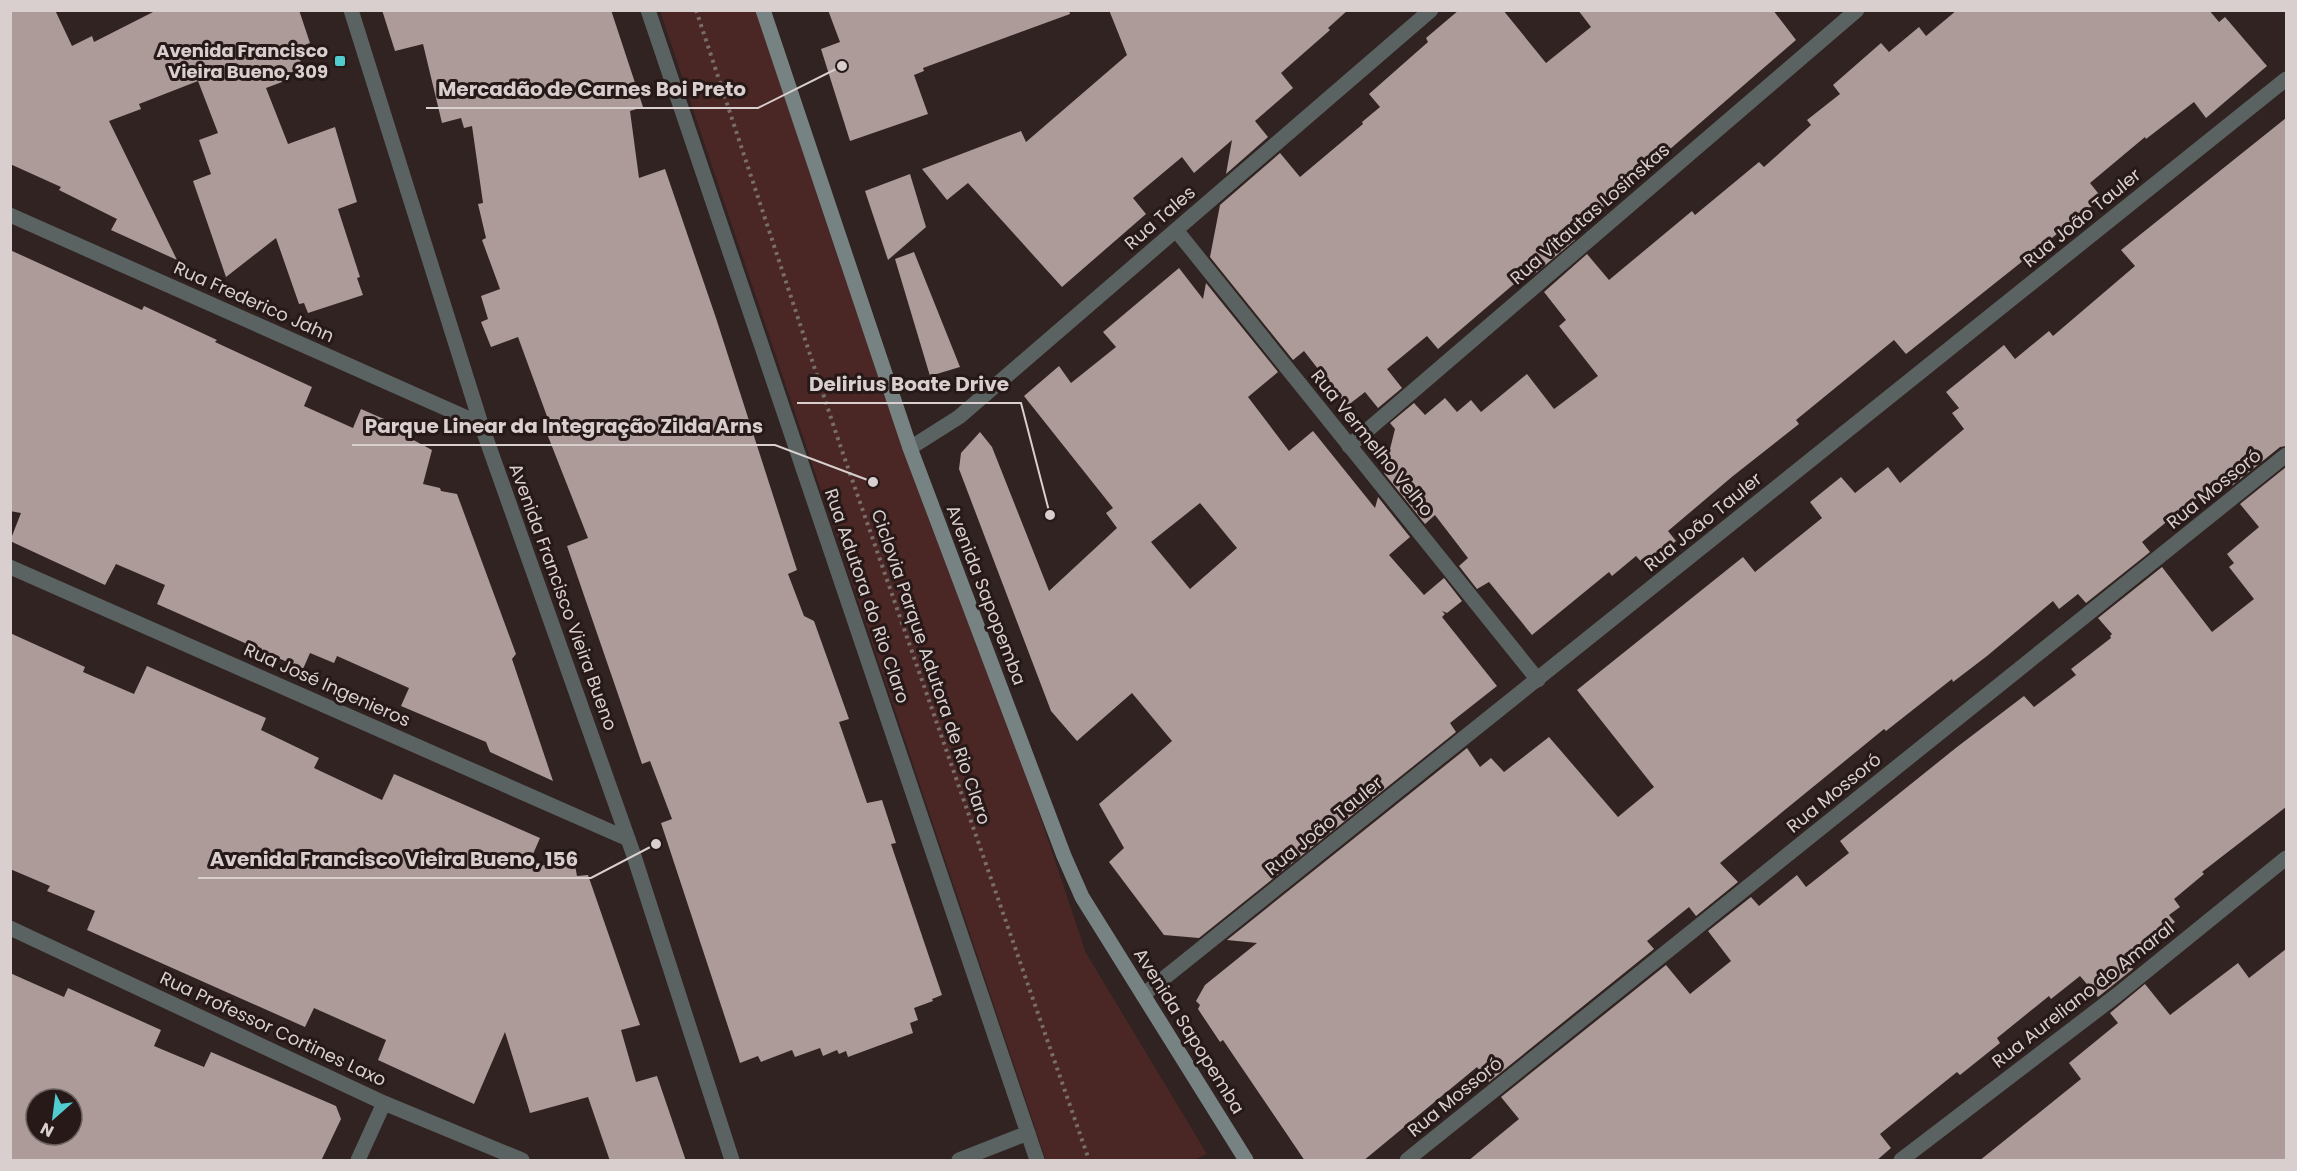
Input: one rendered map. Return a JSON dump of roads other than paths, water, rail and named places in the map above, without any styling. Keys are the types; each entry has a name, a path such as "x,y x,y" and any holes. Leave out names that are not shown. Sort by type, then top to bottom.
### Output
{"main road":[{"name":"Avenida Sapopemba","path":"763,10 910,448 1064,856 1082,897 1246,1161"}],"street":[{"name":"Avenida Francisco Vieira Bueno","path":"351,10 481,424 628,839 732,1161"},
{"name":"Rua Adutora do Rio Claro","path":"648,10 1037,1161"},
{"name":"Rua Tales","path":"910,448 958,417 1431,10"},
{"name":"Rua Vitautas Losinskas","path":"1349,446 1857,10"},
{"name":"Rua João Tauler","path":"1143,996 2286,79"},
{"name":"Rua Frederico Jahn","path":"10,215 481,424"},
{"name":"Rua Vermelho Velho","path":"1176,230 1538,680"},
{"name":"Rua Mossoró","path":"1407,1161 2286,456"},
{"name":"Rua José Ingenieros","path":"10,567 628,839"},
{"name":"Rua Aureliano do Amaral","path":"1901,1161 2117,995 2286,858"},
{"name":"Rua Professor Cortines Laxo","path":"10,928 384,1103 522,1161"},
{"path":"358,1161 384,1103"},
{"path":"959,1161 1028,1133"}],"place":[{"name":"Avenida Francisco Vieira Bueno, 309","path":"340,61"},
{"name":"Mercadão de Carnes Boi Preto","path":"842,66"},
{"name":"Parque Linear da Integração Zilda Arns","path":"873,482"},
{"name":"Delirius Boate Drive","path":"1050,515"},
{"name":"Avenida Francisco Vieira Bueno, 156","path":"656,844"}]}
